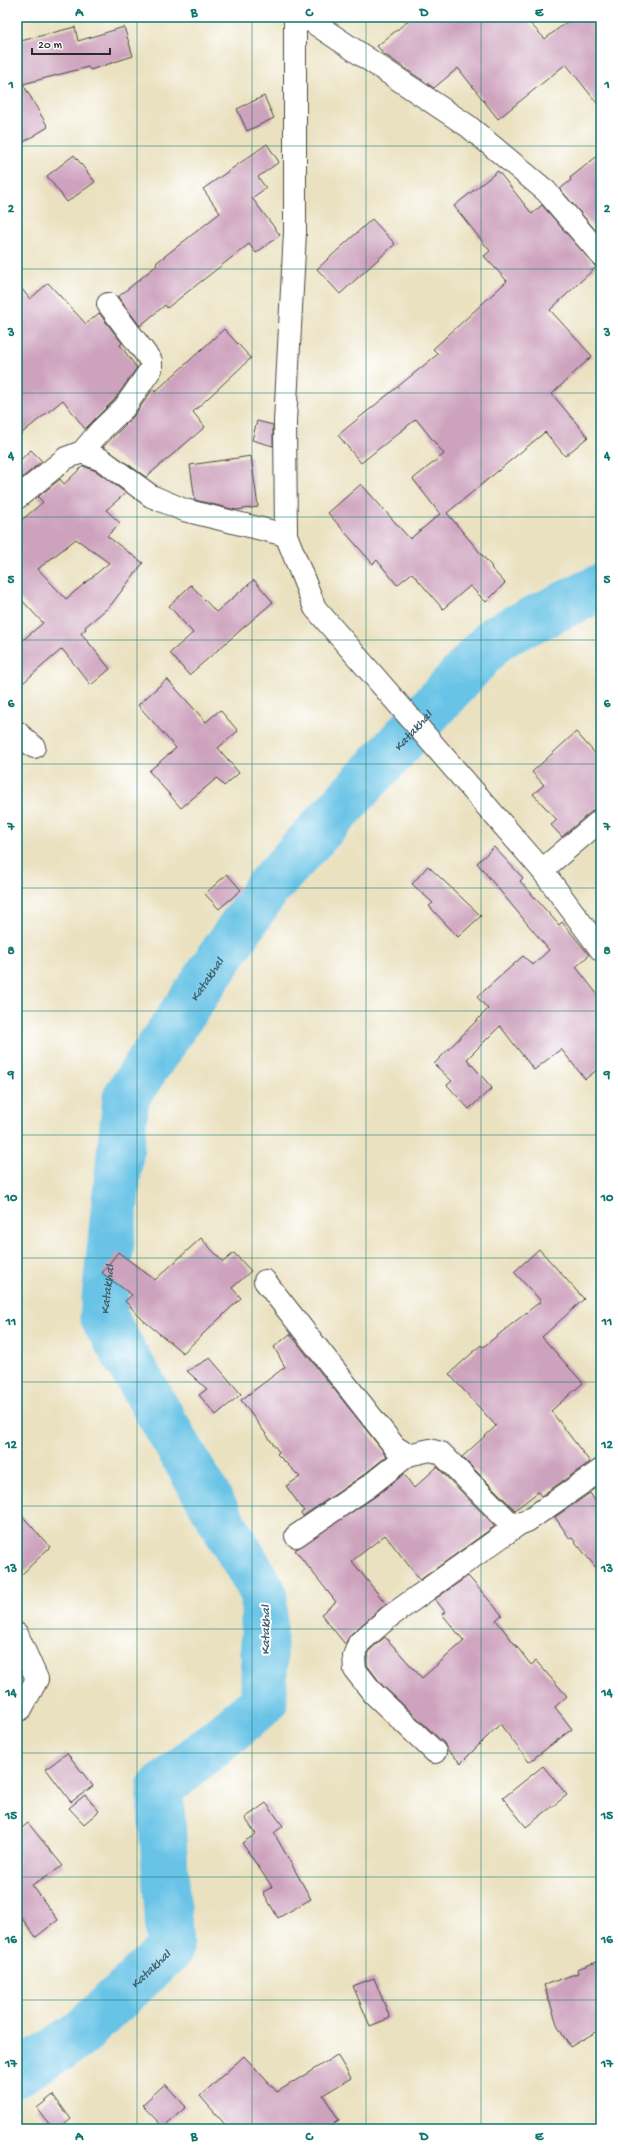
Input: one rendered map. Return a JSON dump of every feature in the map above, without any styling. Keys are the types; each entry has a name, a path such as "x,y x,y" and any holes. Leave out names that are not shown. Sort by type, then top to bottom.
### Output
{"street":[{"path":"295,17 295,232 285,422 286,535 315,608 459,772 542,870 601,950"},
{"path":"305,17 468,126 546,191 601,255"},
{"path":"17,498 66,458 82,452 100,431 127,405 151,369 151,361 108,304"},
{"path":"82,452 102,460 151,496 184,510 286,535"},
{"path":"17,732 34,747"},
{"path":"542,870 601,820"},
{"path":"265,1281 395,1448 408,1455"},
{"path":"296,1536 369,1486 408,1455 430,1450 441,1453 508,1521 519,1524"},
{"path":"435,1752 372,1693 355,1670 354,1656 359,1643 389,1617 519,1524 527,1522 601,1470"},
{"path":"17,1634 37,1679 21,1709 17,1711"}],"building":[{"path":"413,17 524,17 545,39 573,17 601,17 601,108 566,64 498,119 458,68 434,88 384,54 377,46"},
{"path":"75,27 78,41 124,27 133,56 90,70 88,67 23,84 48,127 17,146 17,42"},
{"path":"264,96 274,118 247,131 237,109"},
{"path":"267,144 279,162 258,177 266,188 252,198 280,235 256,253 249,244 167,308 165,305 140,326 118,297 157,265 156,263 220,213 203,189"},
{"path":"601,153 601,229 597,232 560,189 571,180 570,178"},
{"path":"74,155 95,182 67,202 47,176"},
{"path":"498,171 532,214 542,205 596,267 550,310 592,356 552,394 588,437 565,456 545,432 447,513 492,567 491,568 505,583 486,602 470,586 443,609 412,573 397,585 377,560 373,564 328,513 361,484 410,539 440,514 413,479 444,454 416,419 361,463 338,435 438,354 433,349 507,281 484,256 490,251 454,206"},
{"path":"372,219 395,244 340,294 317,269"},
{"path":"17,283 30,299 48,283 86,324 99,313 122,343 120,345 137,368 114,400 85,429 63,400 17,437"},
{"path":"224,329 251,358 193,412 205,427 146,477 103,447 133,417 153,389 155,392"},
{"path":"257,421 273,425 273,446 252,440"},
{"path":"31,450 42,461 21,479 17,475 17,463"},
{"path":"251,456 258,507 236,510 195,500 190,465"},
{"path":"83,466 96,471 126,493 106,510 120,523 107,536 143,563 110,606 85,627 86,629 81,633 110,669 91,685 62,649 17,688 17,645 43,623 17,595 17,524 43,502 38,497 60,479 64,484","holes":["76,539 109,563 66,599 38,569"]},
{"path":"254,580 273,602 189,675 170,653 193,633 169,606 191,585 216,612"},
{"path":"167,679 206,722 220,710 238,731 218,748 239,773 224,786 217,778 181,808 149,771 176,748 138,705"},
{"path":"576,732 601,760 601,808 593,810 562,837 551,825 557,820 533,794 544,785 532,772"},
{"path":"494,847 523,878 520,881 559,925 562,922 589,955 576,967 601,999 601,1067 585,1079 561,1049 534,1070 500,1026 467,1059 492,1088 469,1109 447,1085 452,1081 434,1064 488,1009 477,997 523,956 533,965 549,950 477,863"},
{"path":"428,866 481,916 458,937 429,906 433,903 412,884"},
{"path":"227,874 241,890 219,909 205,894"},
{"path":"201,1238 223,1262 234,1253 251,1271 232,1288 241,1298 183,1353 143,1320 125,1301 132,1295 102,1273 118,1252 155,1280"},
{"path":"539,1249 584,1299 542,1337 583,1383 551,1411 590,1462 541,1496 538,1492 515,1510 462,1457 496,1426 449,1374 481,1345 483,1347 541,1301 514,1272"},
{"path":"290,1334 387,1456 362,1476 303,1516 301,1513 304,1511 286,1486 300,1477 277,1454 279,1452 241,1400 285,1367 274,1347"},
{"path":"210,1358 241,1394 216,1415 199,1395 207,1389 187,1371"},
{"path":"437,1467 495,1526 420,1580 385,1535 352,1561 386,1604 351,1634 345,1644 321,1614 336,1602 295,1550 376,1496 404,1474 414,1488"},
{"path":"590,1493 601,1510 601,1574 572,1538 570,1539 555,1517"},
{"path":"17,1510 50,1547 17,1579"},
{"path":"468,1576 502,1615 496,1620 531,1665 536,1661 567,1696 555,1707 572,1729 529,1762 500,1724 461,1763 447,1750 444,1743 382,1685 367,1665 367,1658 370,1650 385,1637 422,1678 464,1641 442,1614 445,1612 435,1599"},
{"path":"67,1753 93,1786 71,1802 46,1769"},
{"path":"543,1766 567,1795 526,1827 503,1798"},
{"path":"85,1795 99,1811 84,1824 69,1808"},
{"path":"266,1803 283,1826 274,1833 311,1899 278,1918 263,1892 272,1887 242,1843 256,1834 245,1818"},
{"path":"28,1823 63,1866 32,1885 58,1920 36,1937 17,1912 17,1832"},
{"path":"597,1962 601,1975 601,2029 570,2047 558,2027 544,1985 578,1973 577,1969"},
{"path":"374,1978 390,2018 370,2026 353,1986"},
{"path":"337,2055 351,2078 323,2095 339,2120 324,2129 229,2129 200,2096 244,2056 277,2092"},
{"path":"165,2084 186,2107 163,2127 142,2105"},
{"path":"53,2095 71,2119 59,2129 53,2129 37,2108"}],"waterway":[{"name":"Katakhal","path":"17,2073 77,2037 170,1949 160,1789 264,1702 264,1594 103,1317 126,1097 267,888 497,637 601,587"}]}
